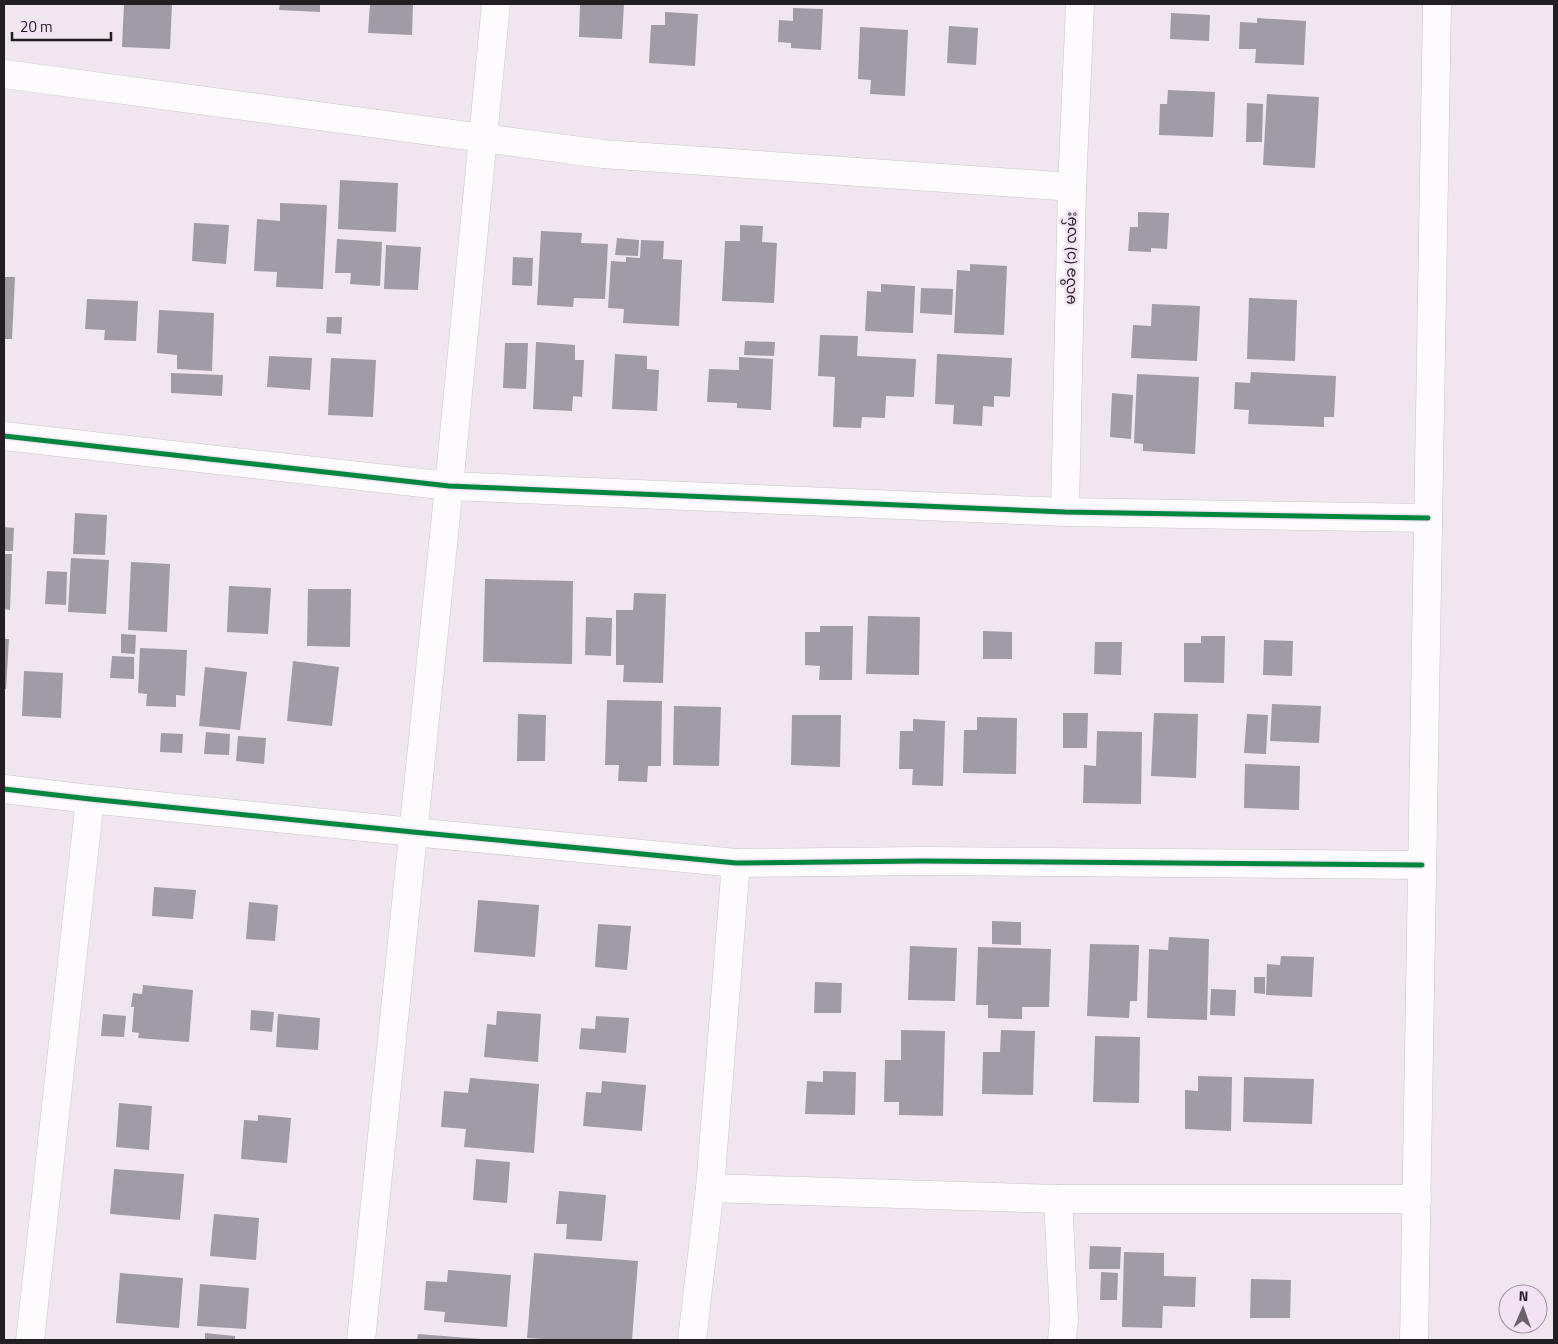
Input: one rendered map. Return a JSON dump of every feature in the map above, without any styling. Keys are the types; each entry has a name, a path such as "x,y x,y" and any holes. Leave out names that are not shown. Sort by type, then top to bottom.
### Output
{"street":[{"path":"361,1340 449,486 496,4"},
{"name":"မလိခ (၁) လမ်း","path":"1065,512 1072,187 1080,4"},
{"path":"1414,1340 1437,4"},
{"path":"4,74 604,154 1072,187"},
{"path":"4,436 449,486 1065,512 1428,518"},
{"path":"4,789 413,832 736,863 932,861 1422,866"},
{"path":"30,1340 90,799"},
{"path":"692,1340 710,1188 736,863"},
{"path":"710,1188 1058,1199 1417,1199"},
{"path":"1058,1199 1064,1319 1062,1340"}],"building":[{"path":"124,4 172,4 170,49 122,47"},
{"path":"280,4 320,4 320,12 279,10"},
{"path":"370,4 413,4 412,35 368,33"},
{"path":"580,4 624,4 622,39 579,37"},
{"path":"793,8 823,9 821,50 791,48 791,43 778,42 779,20 793,21"},
{"path":"665,12 698,14 695,66 649,63 651,25 665,25"},
{"path":"1171,13 1210,15 1209,41 1170,39"},
{"path":"1257,18 1306,21 1304,65 1255,63 1256,49 1239,49 1240,22 1257,23"},
{"path":"949,26 978,28 976,65 947,63"},
{"path":"860,27 908,30 905,96 870,94 871,80 858,79"},
{"path":"1168,90 1215,92 1213,137 1159,135 1160,104 1167,104"},
{"path":"1267,94 1319,97 1315,168 1263,165"},
{"path":"1247,103 1263,104 1262,142 1246,142"},
{"path":"340,180 398,183 396,232 338,229"},
{"path":"280,203 327,205 323,289 276,287 277,272 254,271 257,219 280,221"},
{"path":"1138,212 1169,213 1167,249 1151,248 1151,252 1128,251 1130,227 1138,227"},
{"path":"194,223 229,225 226,264 192,261"},
{"path":"740,225 763,226 762,242 777,243 774,303 722,301 725,241 740,241"},
{"path":"541,231 582,233 581,243 608,244 605,299 574,298 573,307 537,305"},
{"path":"617,238 639,240 638,256 615,255"},
{"path":"337,239 382,242 380,286 350,284 351,273 335,273"},
{"path":"641,240 664,241 663,259 682,260 679,326 623,323 624,309 608,308 611,261 626,262 626,257 640,258"},
{"path":"386,245 421,247 418,290 384,289"},
{"path":"513,257 533,258 532,286 512,285"},
{"path":"970,264 1007,266 1004,335 954,333 957,270 970,271"},
{"path":"4,277 15,277 12,339 4,339"},
{"path":"881,284 915,286 913,333 865,331 867,291 881,292"},
{"path":"921,288 953,289 952,315 920,313"},
{"path":"1249,298 1297,300 1295,361 1247,359"},
{"path":"87,299 138,301 136,341 104,340 105,330 85,329"},
{"path":"1152,304 1200,306 1197,361 1131,358 1133,325 1151,326"},
{"path":"159,310 214,313 212,371 177,369 177,355 157,353"},
{"path":"327,317 342,317 341,334 326,333"},
{"path":"820,335 858,336 857,356 916,359 914,397 886,396 885,418 862,417 861,428 833,427 835,377 818,376"},
{"path":"745,341 775,342 774,356 744,355"},
{"path":"536,342 575,345 575,360 584,360 582,397 573,396 572,411 533,409"},
{"path":"505,343 528,343 526,389 503,388"},
{"path":"615,354 647,356 647,369 659,370 657,411 612,409"},
{"path":"937,354 1012,358 1010,397 994,396 994,407 983,406 982,426 953,424 954,405 935,404"},
{"path":"269,356 312,358 310,390 267,387"},
{"path":"739,357 773,359 771,410 737,408 737,403 707,402 709,369 739,370"},
{"path":"331,358 376,360 373,417 328,415"},
{"path":"1251,372 1336,376 1334,417 1324,417 1324,427 1248,424 1249,410 1234,409 1235,382 1250,383"},
{"path":"171,373 223,375 222,396 171,393"},
{"path":"1137,374 1199,377 1195,454 1143,451 1143,444 1134,443"},
{"path":"1112,393 1133,395 1131,439 1110,437"},
{"path":"75,513 107,515 105,555 73,554"},
{"path":"4,527 14,528 13,551 4,551"},
{"path":"4,554 12,554 10,610 4,609"},
{"path":"71,558 109,560 106,614 68,612"},
{"path":"131,562 170,564 167,632 128,630"},
{"path":"47,571 67,572 66,605 45,604"},
{"path":"485,579 573,581 572,664 483,662"},
{"path":"229,586 271,588 268,634 227,632"},
{"path":"308,589 351,589 350,647 307,646"},
{"path":"634,593 666,594 663,683 623,682 624,665 616,665 616,610 633,610"},
{"path":"868,616 920,617 919,675 866,674"},
{"path":"586,617 612,618 611,656 585,655"},
{"path":"820,626 853,626 852,680 819,680 820,666 805,665 805,632 820,632"},
{"path":"983,631 1012,632 1012,659 983,659"},
{"path":"121,634 136,635 135,654 121,653"},
{"path":"1201,636 1225,636 1224,683 1184,682 1184,643 1201,643"},
{"path":"4,639 9,639 6,689 4,689"},
{"path":"1264,640 1293,641 1292,676 1263,675"},
{"path":"1095,642 1122,642 1121,675 1094,674"},
{"path":"140,648 187,650 185,696 176,695 176,707 146,706 147,694 138,693"},
{"path":"112,656 134,657 134,679 110,678"},
{"path":"293,661 339,667 332,726 287,721"},
{"path":"205,667 247,672 240,730 199,726"},
{"path":"24,671 63,673 61,718 22,716"},
{"path":"607,700 662,701 661,766 648,766 647,782 618,781 619,765 605,765"},
{"path":"1272,704 1321,706 1319,743 1270,741"},
{"path":"674,706 721,707 719,766 673,765"},
{"path":"1063,713 1088,713 1087,748 1063,748"},
{"path":"1154,713 1198,714 1196,778 1151,776"},
{"path":"518,714 546,715 545,761 517,761"},
{"path":"1247,714 1268,715 1266,754 1244,753"},
{"path":"792,715 841,715 840,767 791,765"},
{"path":"977,717 1017,718 1016,774 963,773 964,730 977,730"},
{"path":"913,719 945,721 943,786 912,785 913,769 899,769 900,731 913,731"},
{"path":"1097,731 1142,732 1141,804 1083,803 1084,765 1096,766"},
{"path":"206,732 230,734 229,755 204,754"},
{"path":"161,733 183,734 182,753 160,752"},
{"path":"238,736 266,738 264,764 236,761"},
{"path":"1245,764 1300,766 1299,810 1244,808"},
{"path":"154,887 196,890 193,919 152,916"},
{"path":"478,900 539,905 535,957 474,952"},
{"path":"249,902 278,905 275,941 246,939"},
{"path":"992,921 1021,922 1021,945 992,944"},
{"path":"598,924 631,926 627,970 595,967"},
{"path":"1169,937 1209,939 1207,1020 1147,1018 1149,949 1168,950"},
{"path":"1090,944 1139,945 1137,1001 1130,1001 1129,1018 1087,1016"},
{"path":"910,946 957,948 955,1001 908,1000"},
{"path":"978,947 1051,949 1049,1007 1022,1007 1022,1019 988,1018 988,1005 976,1005"},
{"path":"1281,956 1314,957 1312,997 1266,995 1267,964 1280,965"},
{"path":"1254,977 1265,977 1265,994 1254,993"},
{"path":"815,982 842,983 841,1013 814,1013"},
{"path":"143,985 193,990 189,1042 138,1038 139,1033 132,1032 134,1007 131,1007 133,993 142,994"},
{"path":"1211,989 1236,990 1235,1016 1210,1015"},
{"path":"251,1010 274,1012 272,1032 250,1030"},
{"path":"497,1011 541,1014 538,1062 484,1057 487,1024 496,1025"},
{"path":"103,1014 126,1016 124,1037 101,1036"},
{"path":"278,1014 320,1018 318,1050 276,1047"},
{"path":"596,1016 629,1018 626,1053 579,1049 581,1028 595,1029"},
{"path":"901,1030 945,1031 943,1116 899,1115 899,1102 884,1102 885,1060 901,1060"},
{"path":"1001,1030 1035,1031 1033,1095 982,1094 983,1052 1000,1052"},
{"path":"1095,1036 1140,1037 1139,1103 1093,1102"},
{"path":"823,1071 856,1072 855,1115 805,1114 807,1081 823,1082"},
{"path":"1198,1076 1232,1077 1231,1131 1185,1129 1185,1090 1198,1091"},
{"path":"1244,1077 1314,1079 1312,1124 1243,1122"},
{"path":"470,1078 539,1084 534,1153 464,1147 466,1129 441,1127 444,1091 468,1093"},
{"path":"602,1081 646,1085 642,1131 583,1126 586,1092 601,1093"},
{"path":"119,1103 152,1106 149,1150 116,1147"},
{"path":"258,1115 291,1118 287,1163 241,1159 244,1120 258,1121"},
{"path":"476,1159 510,1162 507,1203 473,1200"},
{"path":"114,1169 184,1174 180,1220 110,1214"},
{"path":"559,1191 606,1195 602,1241 566,1239 567,1224 556,1224"},
{"path":"214,1214 259,1218 256,1260 210,1256"},
{"path":"1090,1246 1121,1247 1120,1269 1089,1269"},
{"path":"1124,1252 1164,1253 1164,1276 1196,1277 1195,1307 1163,1306 1162,1328 1122,1327"},
{"path":"534,1253 638,1261 632,1340 527,1338"},
{"path":"448,1270 511,1275 507,1327 444,1322 445,1312 424,1310 426,1281 447,1282"},
{"path":"1101,1272 1118,1273 1117,1300 1100,1300"},
{"path":"120,1273 183,1278 179,1328 116,1323"},
{"path":"1251,1279 1291,1280 1290,1318 1250,1318"},
{"path":"200,1284 249,1288 246,1329 197,1326"},
{"path":"205,1333 235,1336 235,1340 205,1340"},
{"path":"418,1334 481,1339 481,1340 417,1340"}],"cycle path":[{"path":"4,436 449,486 1065,512 1428,518"},
{"path":"4,789 413,832 736,863 922,861 1422,865"}]}
